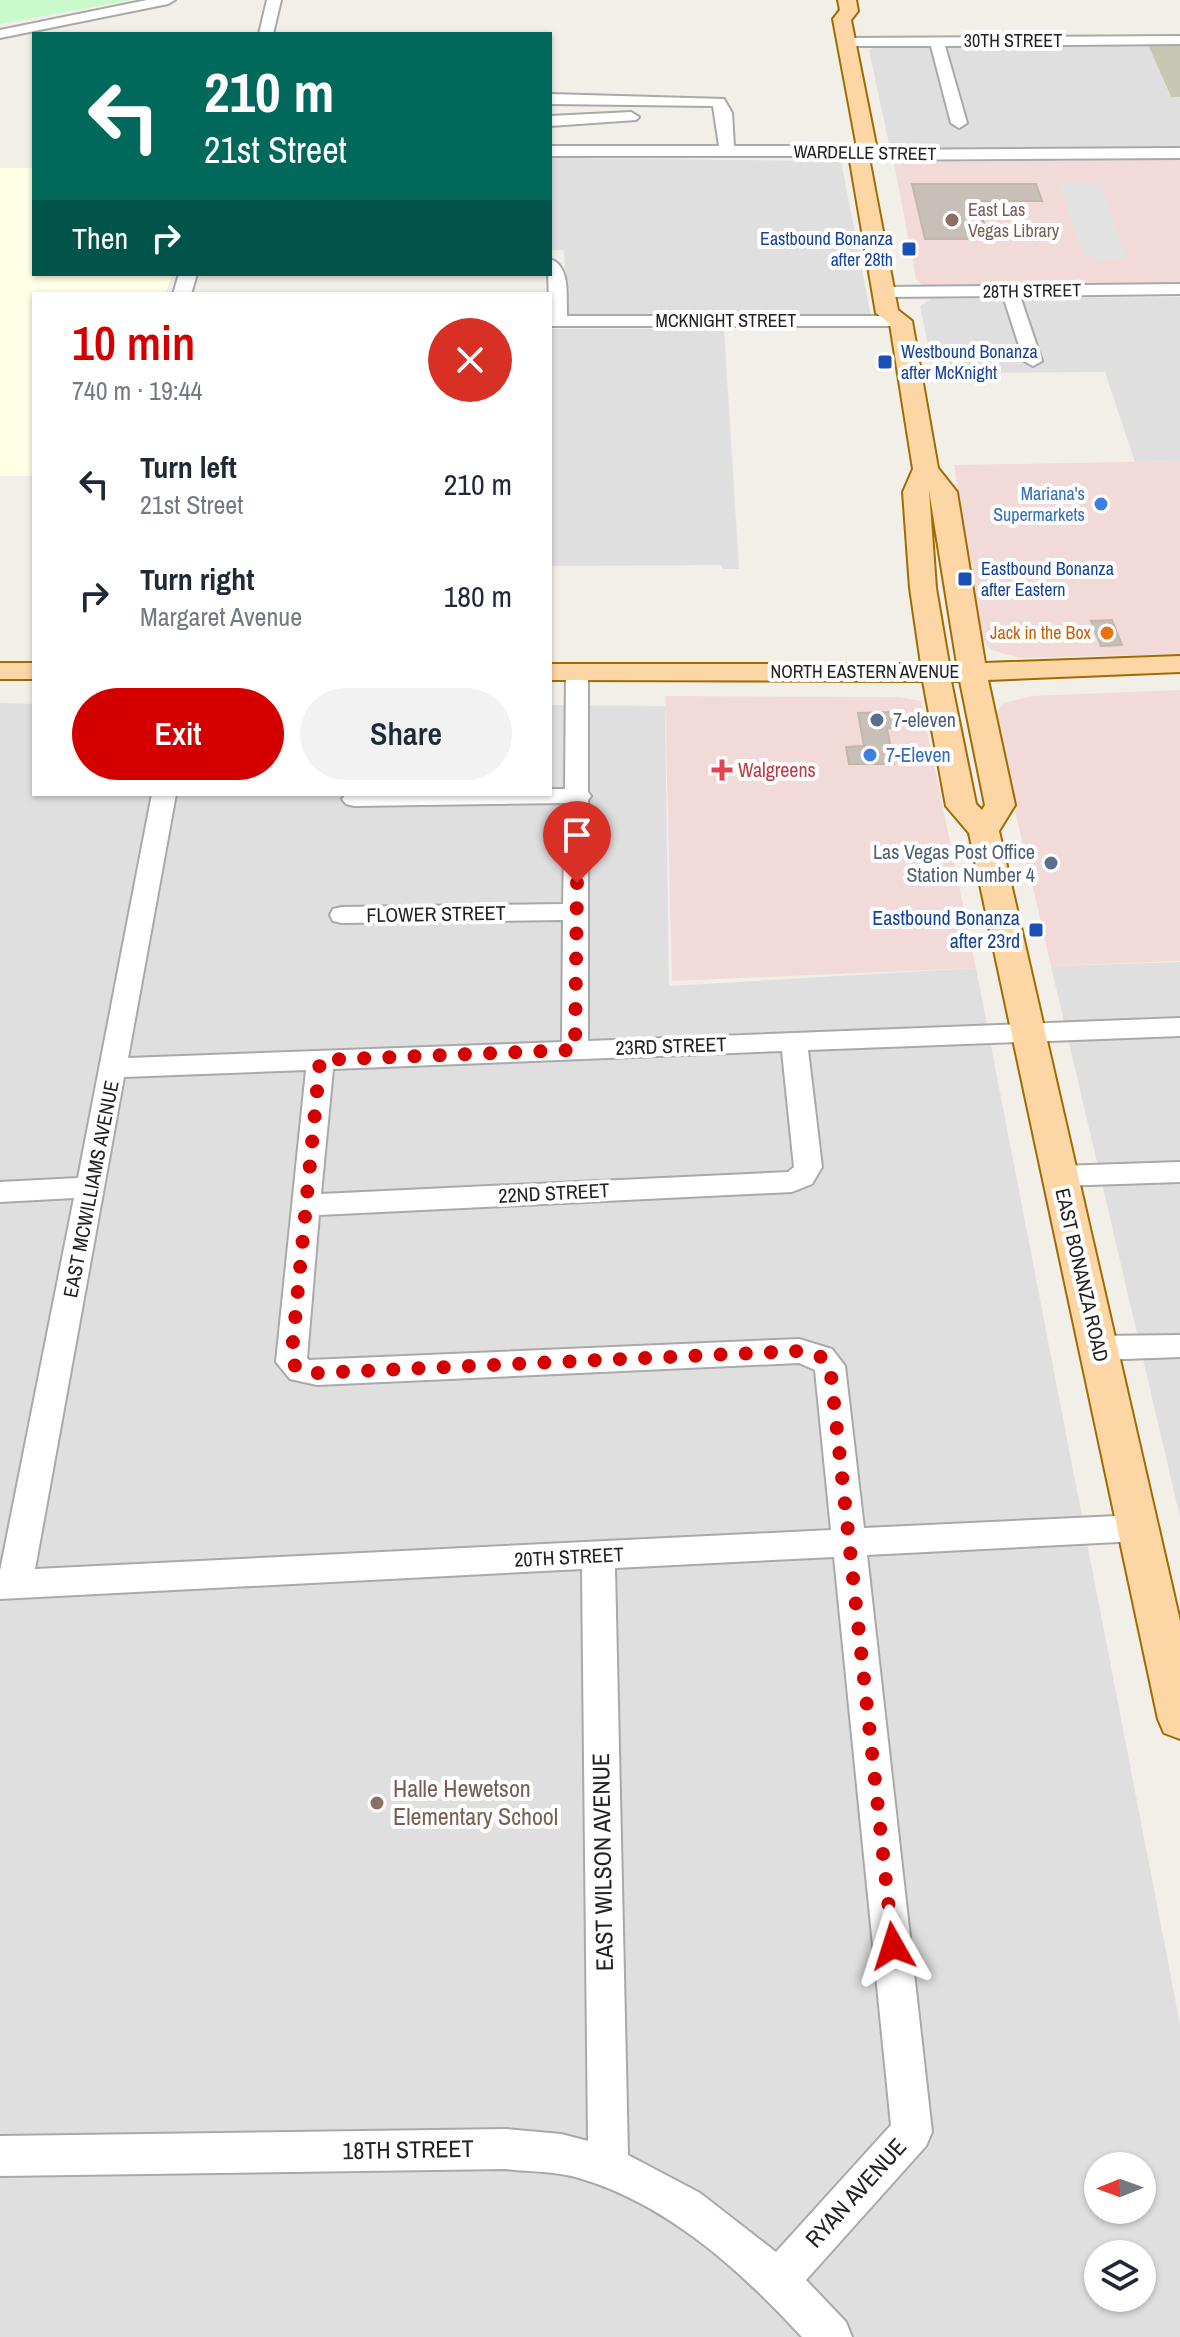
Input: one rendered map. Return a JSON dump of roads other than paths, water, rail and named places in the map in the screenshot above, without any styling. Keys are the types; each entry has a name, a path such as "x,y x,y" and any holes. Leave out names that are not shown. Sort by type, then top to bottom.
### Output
{"main road":[{"name":"EAST BONANZA ROAD","path":"830,0 832,12 844,10 868,155"},
{"name":"EAST BONANZA ROAD","path":"868,155 879,161 888,204 895,292 887,313 901,321 921,481 923,588 936,680 961,806 984,831 1180,1719"},
{"name":"EAST BONANZA ROAD","path":"868,155 860,161 893,261"},
{"name":"EAST BONANZA ROAD","path":"921,481 944,492 964,630 1000,805 984,831"},
{"path":"964,630 974,646 995,658 1094,667"},
{"name":"NORTH EASTERN AVENUE","path":"563,680 936,680 1094,667 1180,664"},
{"path":"0,671 32,671"},
{"name":"NORTH EASTERN AVENUE","path":"974,679 1049,685 1180,680"},
{"path":"0,680 32,680"},
{"path":"984,734 987,713 994,702 1007,695 1049,685"},
{"path":"0,690 32,690"}],"street":[{"path":"0,34 168,0"},
{"path":"266,32 274,0"},
{"name":"30TH STREET","path":"847,42 1180,40"},
{"path":"937,41 959,123"},
{"path":"552,99 707,99 719,102 724,114 727,151"},
{"path":"552,121 724,114"},
{"name":"WARDELLE STREET","path":"552,151 843,151 868,155 1180,153"},
{"path":"552,265 554,321"},
{"name":"28TH STREET","path":"895,292 1180,289"},
{"path":"1010,291 1033,361"},
{"name":"MCKNIGHT STREET","path":"554,321 901,321"},
{"path":"563,680 579,796 575,1050"},
{"name":"EAST MCWILLIAMS AVENUE","path":"8,1585 92,1187 164,796"},
{"path":"354,799 579,796"},
{"name":"FLOWER STREET","path":"342,915 577,912"},
{"name":"23RD STREET","path":"114,1068 1180,1027"},
{"name":"22ND STREET","path":"305,1205 792,1182 802,1177 808,1167 794,1041"},
{"path":"305,1205 320,1060"},
{"path":"1060,1176 1180,1172"},
{"path":"0,1192 92,1187"},
{"name":"RYAN AVENUE","path":"305,1205 291,1362 301,1371 799,1351 821,1357 830,1366 912,2132 779,2279"},
{"path":"1098,1348 1180,1346"},
{"name":"20TH STREET","path":"8,1585 1138,1528"},
{"name":"EAST WILSON AVENUE","path":"598,1556 608,2168"},
{"name":"18TH STREET","path":"0,2156 506,2149 577,2157 678,2200 779,2279"},
{"path":"779,2279 831,2337"}],"place":[{"name":"East Las Vegas Library","path":"952,220"},
{"name":"Eastbound Bonanza after 28th","path":"909,249"},
{"name":"Westbound Bonanza after McKnight","path":"885,362"},
{"name":"Mariana's Supermarkets","path":"1101,504"},
{"name":"Eastbound Bonanza after Eastern","path":"965,579"},
{"name":"Jack in the Box","path":"1107,633"},
{"name":"7-eleven","path":"877,720"},
{"name":"7-Eleven","path":"870,755"},
{"name":"Walgreens","path":"722,770"},
{"name":"Las Vegas Post Office Station Number 4","path":"1051,863"},
{"name":"Eastbound Bonanza after 23rd","path":"1036,930"},
{"name":"Halle Hewetson Elementary School","path":"377,1803"}]}
